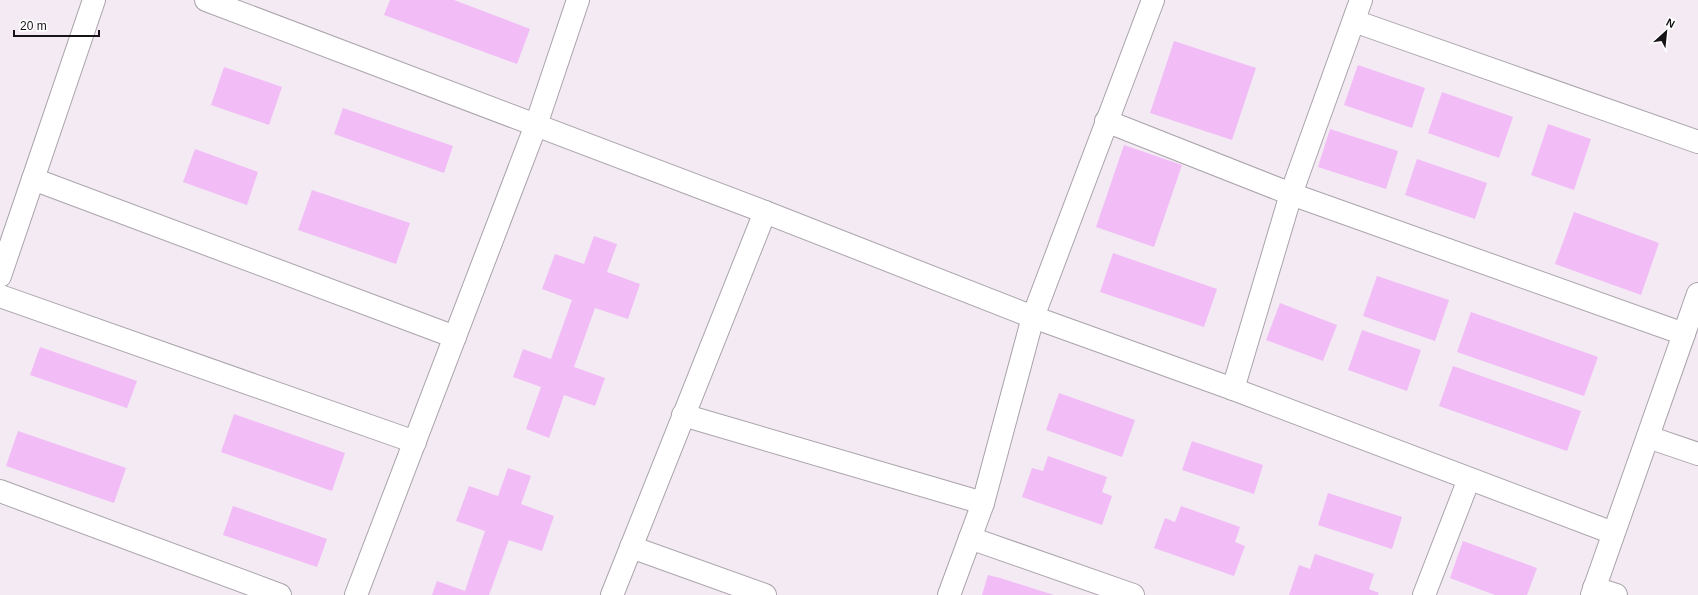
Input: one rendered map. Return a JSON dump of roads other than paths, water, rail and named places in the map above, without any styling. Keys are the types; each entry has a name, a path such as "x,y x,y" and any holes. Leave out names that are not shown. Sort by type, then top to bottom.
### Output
{"street":[{"path":"0,276 94,0"},
{"path":"206,0 765,212 1034,317 1233,389 1613,534"},
{"path":"356,595 536,125 578,0"},
{"path":"949,595 983,503 1034,317 1106,121 1153,0"},
{"path":"1233,389 1291,194 1361,0"},
{"path":"1354,21 1698,142"},
{"path":"1106,121 1291,194 1684,334"},
{"path":"33,179 455,337"},
{"path":"612,595 765,212"},
{"path":"0,296 415,442"},
{"path":"1616,595 1593,591 1696,304"},
{"path":"684,415 983,503"},
{"path":"1648,437 1698,454"},
{"path":"1424,595 1469,479"},
{"path":"0,491 280,595"},
{"path":"970,538 1133,595"},
{"path":"631,547 764,595"}]}
